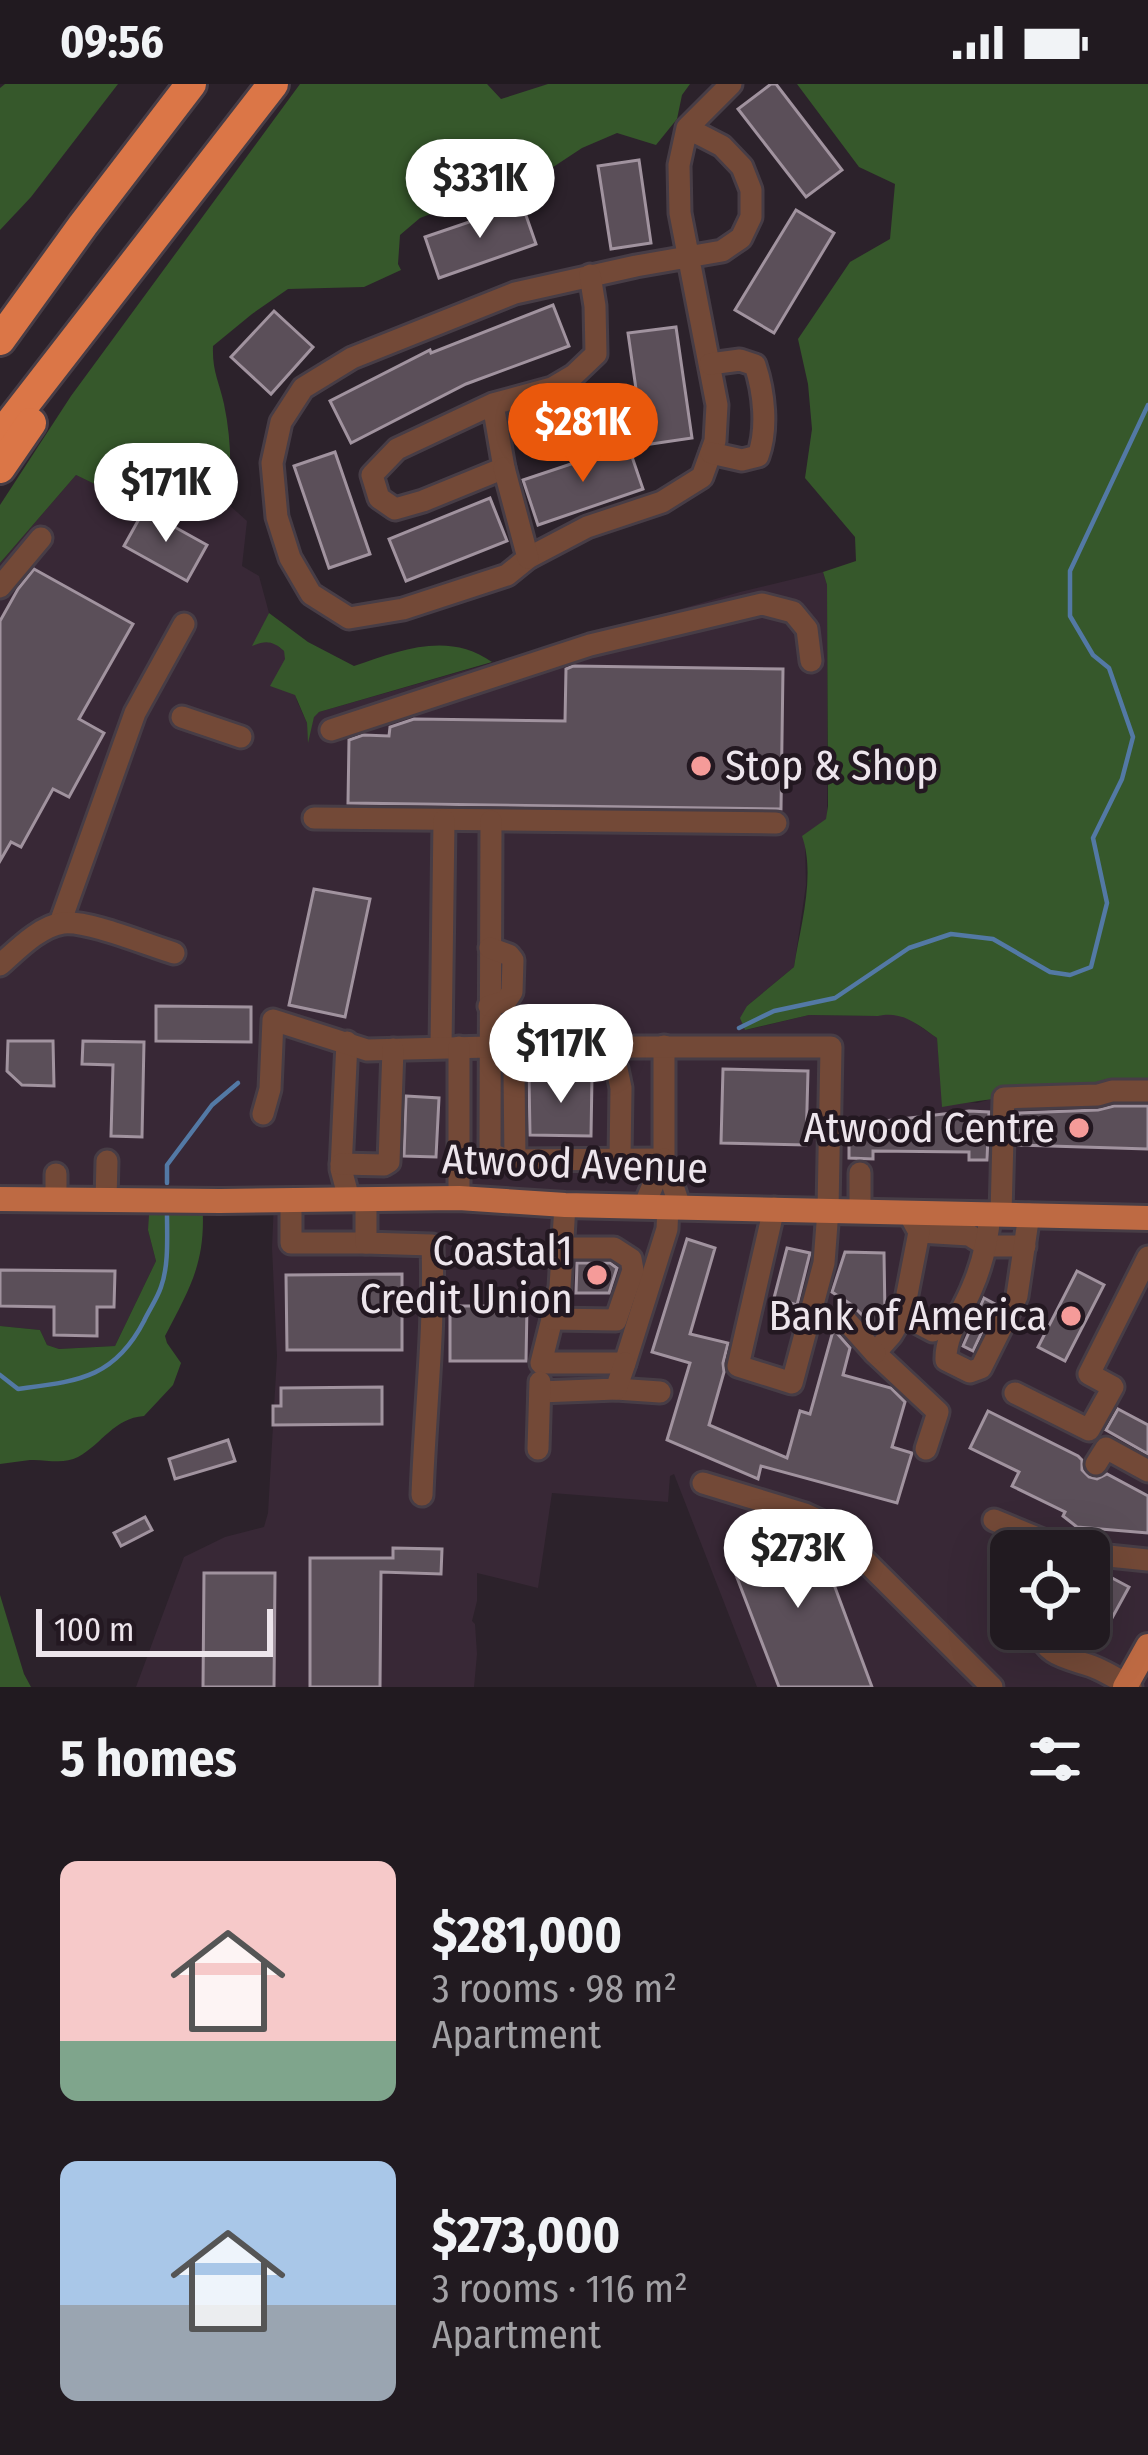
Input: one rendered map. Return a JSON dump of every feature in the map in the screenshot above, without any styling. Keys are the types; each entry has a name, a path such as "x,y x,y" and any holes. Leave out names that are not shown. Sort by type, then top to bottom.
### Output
{"highway":[{"path":"0,340 191,84"},
{"path":"0,436 273,84"},
{"path":"0,468 190,191"},
{"path":"0,316 83,224"}],"main road":[{"name":"Atwood Avenue","path":"0,1199 117,1207 459,1198 565,1205 860,1210 913,1222 996,1214 1148,1218"},
{"path":"1128,1686 1147,1650"}],"street":[{"path":"687,128 722,146 742,166 751,190 751,217 741,238 722,251 689,257 590,275 514,293 352,358 303,388 281,422 272,463 277,517 290,558 310,594 349,618 403,609 507,574 528,557 587,527 662,502 702,476 715,441 718,405 689,257 680,212 679,164 687,128 730,84"},
{"path":"504,468 395,508 379,498 372,475 398,449 493,404 552,388 574,375 596,354 590,275"},
{"path":"710,364 740,360 754,365 764,439 758,456 742,460 711,453"},
{"path":"493,404 528,557"},
{"path":"0,587 41,538"},
{"path":"331,730 590,646 762,604 793,612 807,629 811,661"},
{"path":"61,923 135,713 184,624"},
{"path":"182,717 241,737"},
{"path":"314,818 776,824"},
{"path":"444,820 459,1198"},
{"path":"491,820 490,1149 499,1159 515,1160 664,1159"},
{"path":"0,965 61,923 81,924 174,953"},
{"path":"263,1114 270,1089 273,1020 367,1050 831,1047 824,1264 792,1383 737,1366 774,1208"},
{"path":"347,1042 341,1167 347,1199 365,1244"},
{"path":"616,1389 668,1229 664,1046"},
{"path":"341,1167 389,1162 393,1049"},
{"path":"515,1160 514,1072 532,1062 608,1064 617,1069 622,1088 620,1159"},
{"path":"1029,1214 1017,1296 981,1367 970,1372 946,1360 945,1348 974,1284 996,1214 1004,1098 1148,1091"},
{"path":"664,1159 664,1206"},
{"path":"107,1161 117,1207"},
{"path":"860,1173 860,1210"},
{"path":"56,1174 56,1200"},
{"path":"291,1200 291,1244 433,1245 422,1496"},
{"path":"538,1449 541,1364 560,1287 565,1205"},
{"path":"875,1353 903,1315 913,1222 969,1235 987,1246 1025,1246"},
{"path":"552,1319 616,1320 633,1270 631,1259 614,1248 562,1248"},
{"path":"1015,1393 1089,1430 1113,1388 1089,1374 1148,1257"},
{"path":"1126,1301 1148,1314"},
{"path":"903,1315 933,1331"},
{"path":"842,1316 938,1412 926,1449"},
{"path":"541,1364 625,1363"},
{"path":"540,1392 660,1392"},
{"path":"1096,1464 1106,1448 1148,1471"},
{"path":"703,1483 830,1525 992,1687"},
{"path":"994,1520 1018,1530"},
{"path":"1110,1555 1148,1560"},
{"path":"1050,1650 1128,1686"}],"shaded area":[{"path":"164,474 228,504 247,521 242,566 259,576 269,613 254,645 275,643 284,651 308,738 319,712 823,572 827,585 827,819 803,836 806,885 794,967 747,1006 746,1030 809,1015 905,1016 937,1038 943,1106 1121,1079 1148,1082 1148,1687 757,1687 674,1474 668,1502 552,1493 538,1588 477,1573 472,1621 477,1654 474,1687 136,1687 184,1557 225,1537 264,1527 268,1513 277,1356 274,1200 154,1199 148,1230 156,1261 115,1346 59,1349 47,1345 40,1330 0,1326 0,563 76,475 93,483 138,482"}],"green space":[{"path":"5,84 118,84 0,230 0,88"},
{"path":"300,84 487,84 501,99 548,84 690,84 682,95 677,119 656,145 617,133 582,148 529,183 486,193 420,218 400,235 401,270 364,287 288,289 213,346 229,441 228,504 165,474 157,484 138,482 130,501 76,475 0,563 0,505 71,396"},
{"path":"797,84 1148,84 1148,1082 1126,1080 1107,1089 942,1107 937,1038 909,1020 895,1015 809,1015 745,1030 740,1018 747,1006 794,967 807,884 802,836 826,819 828,806 827,585 823,572 856,561 855,537 805,478 812,429 798,339 850,262 890,239 895,184 859,167"},
{"path":"269,613 308,642 354,666 442,645 492,662 319,712 308,743 307,723 295,695 270,686 285,659 284,651 269,642 252,646"},
{"path":"202,1199 200,1255 165,1336 181,1363 173,1385 144,1416 116,1426 78,1457 0,1464 0,1326 40,1330 47,1345 59,1349 115,1346 156,1261 148,1230 150,1201"},
{"path":"0,1595 24,1674 31,1687 0,1687"}],"building":[{"path":"776,84 842,170 806,197 738,109"},
{"path":"639,160 651,243 611,249 598,166"},
{"path":"522,204 536,244 439,278 425,237"},
{"path":"796,210 834,233 774,333 735,310"},
{"path":"553,305 569,346 466,384 351,443 330,401 430,350"},
{"path":"274,311 313,347 271,394 231,357"},
{"path":"676,327 692,438 644,445 628,333"},
{"path":"628,445 643,489 538,525 523,480"},
{"path":"335,452 370,554 329,568 294,466"},
{"path":"490,498 507,541 406,581 389,539"},
{"path":"144,510 207,545 187,581 124,546"},
{"path":"34,569 133,624 79,719 104,733 69,797 53,789 21,847 11,842 0,861 0,621"},
{"path":"566,669 783,669 781,809 348,803 349,740 389,736 390,727 414,719 565,721"},
{"path":"314,889 370,899 345,1017 289,1005"},
{"path":"156,1006 251,1007 251,1042 156,1041"},
{"path":"8,1041 53,1041 54,1086 22,1085 7,1071"},
{"path":"83,1041 144,1042 142,1137 111,1136 113,1065 82,1064"},
{"path":"723,1069 808,1071 806,1145 721,1143"},
{"path":"592,1077 591,1136 530,1135 529,1078"},
{"path":"406,1096 439,1098 436,1157 404,1156"},
{"name":"Atwood Centre","path":"1148,1106 1148,1149 1018,1145 1019,1113"},
{"path":"989,1112 987,1160 969,1160 969,1152 873,1151 873,1159 849,1158 849,1125"},
{"path":"687,1239 715,1248 690,1334 728,1343 709,1425 787,1458 800,1411 810,1414 836,1332 850,1348 843,1375 891,1388 905,1402 892,1447 912,1453 897,1503 761,1466 758,1479 667,1440 690,1363 652,1352"},
{"path":"787,1248 810,1253 797,1305 774,1298"},
{"path":"845,1252 884,1253 885,1316 876,1329 832,1292"},
{"name":"Coastal1 Credit Union","path":"577,1263 610,1263 617,1268 609,1293 576,1293"},
{"path":"0,1270 115,1271 114,1307 97,1307 97,1336 54,1335 54,1307 0,1306"},
{"name":"Bank of America","path":"1077,1271 1104,1285 1065,1361 1038,1347"},
{"path":"402,1274 402,1350 287,1350 286,1275"},
{"path":"984,1298 995,1304 973,1351 963,1346"},
{"path":"450,1306 527,1306 526,1361 450,1361"},
{"path":"382,1387 382,1424 273,1425 273,1406 281,1406 281,1388"},
{"path":"1118,1409 1148,1425 1148,1454 1106,1430"},
{"path":"988,1411 1078,1456 1089,1477 1107,1474 1148,1496 1148,1533 1077,1527 1063,1516 1065,1512 1012,1486 1019,1472 970,1448"},
{"path":"228,1440 235,1461 175,1479 169,1459"},
{"path":"145,1517 152,1530 121,1546 114,1533"},
{"path":"794,1526 816,1536 872,1687 779,1687 726,1549"},
{"path":"393,1548 442,1549 441,1574 381,1572 380,1687 310,1687 310,1558 393,1558"},
{"path":"204,1573 275,1573 274,1687 203,1687"},
{"path":"1110,1577 1129,1587 1110,1622"}],"waterway":[{"path":"739,1028 774,1011 835,998 909,948 951,934 993,939 1050,972 1070,975 1091,967 1107,903 1093,838 1122,779 1133,737 1109,668 1093,655 1070,616 1070,571 1148,405"},
{"path":"167,1183 167,1165 212,1105 238,1083"},
{"path":"0,1375 18,1389 58,1383 92,1374 120,1355 161,1287 167,1212"}],"place":[{"name":"Stop & Shop","path":"701,766"},
{"name":"Atwood Centre","path":"1079,1128"},
{"name":"Coastal1 Credit Union","path":"597,1275"},
{"name":"Bank of America","path":"1071,1316"}]}
